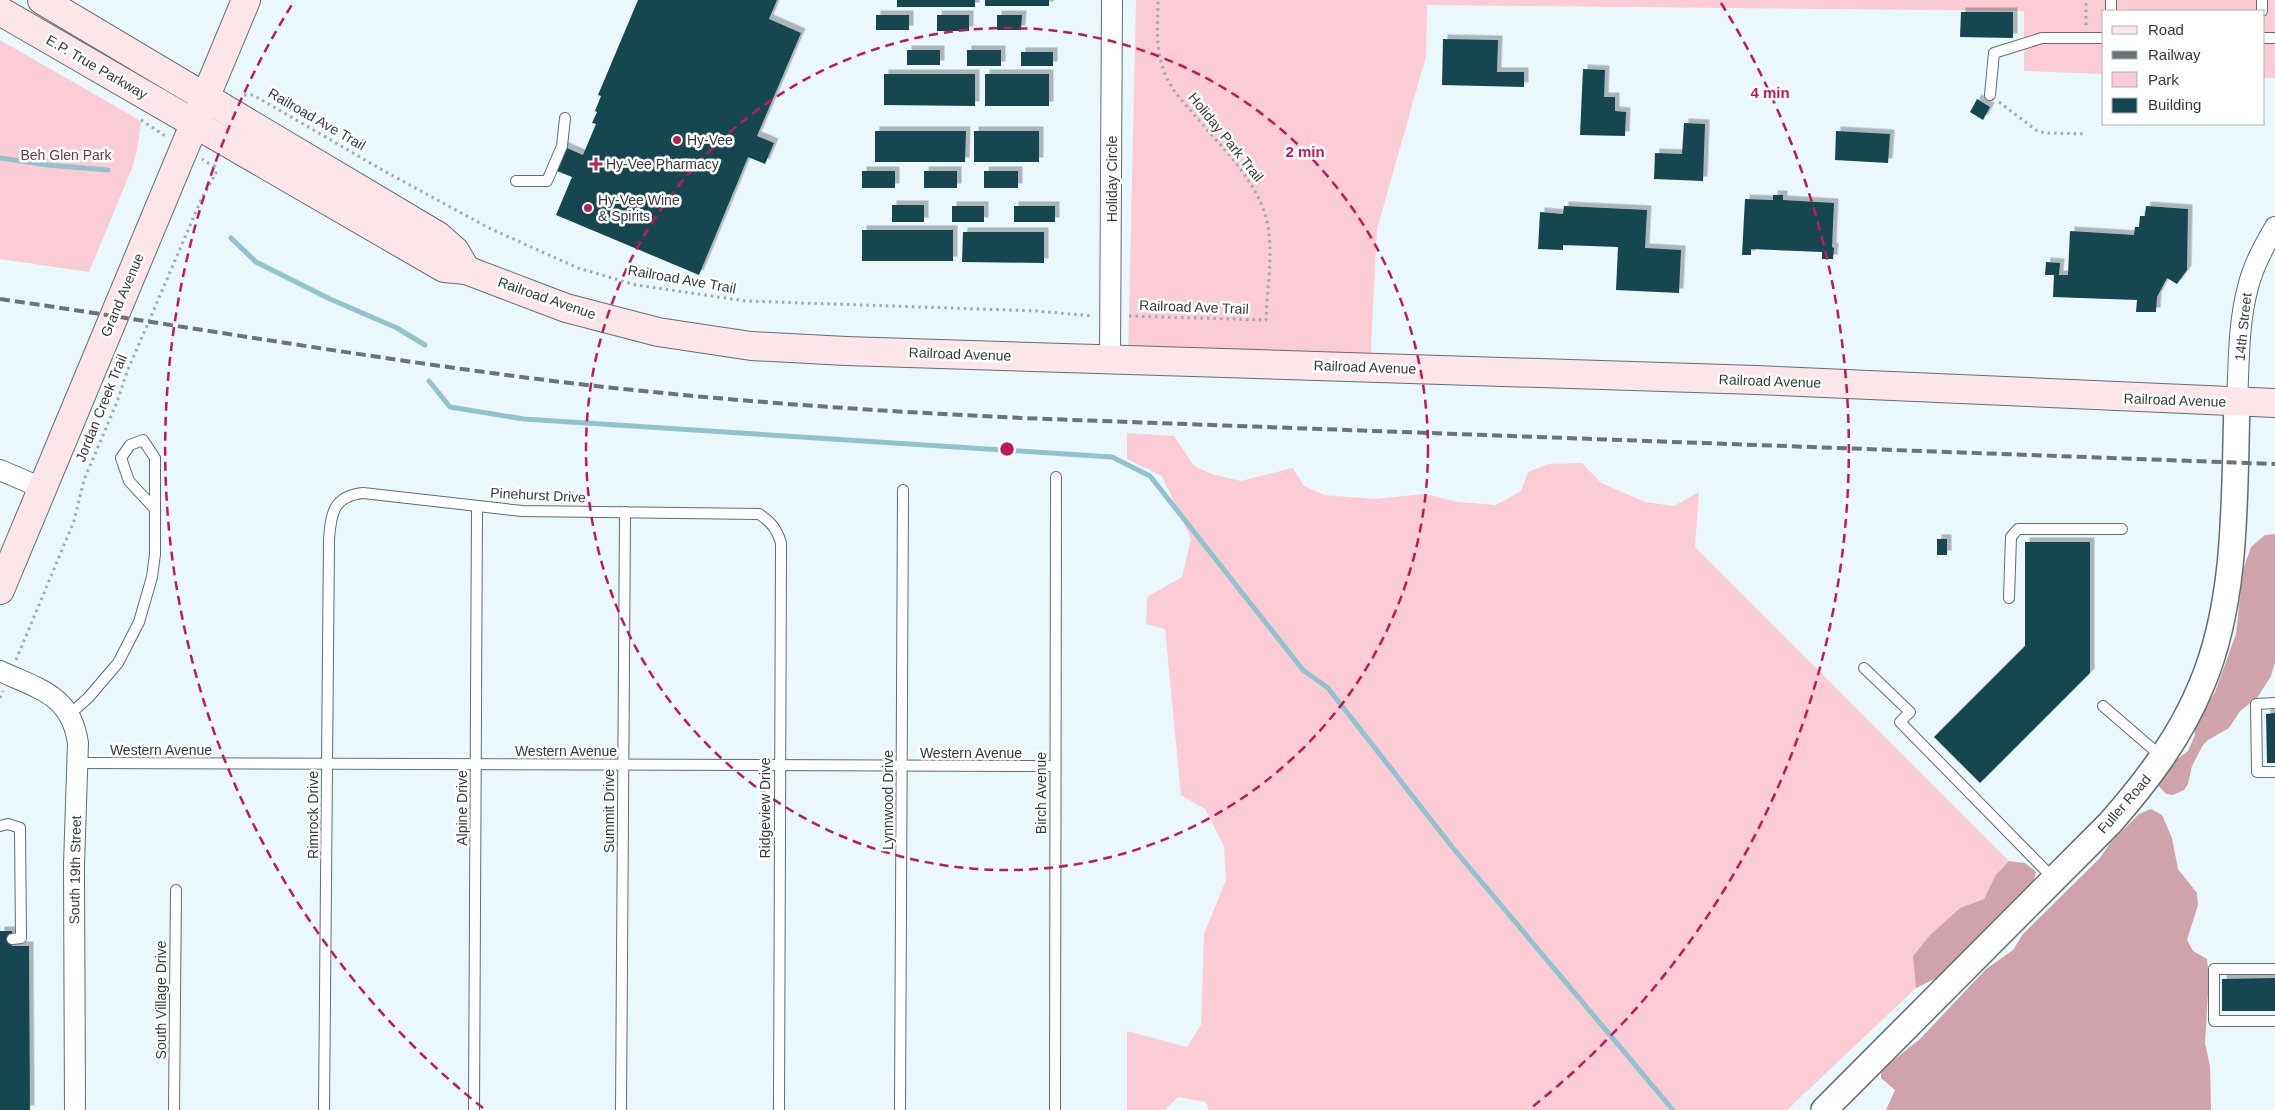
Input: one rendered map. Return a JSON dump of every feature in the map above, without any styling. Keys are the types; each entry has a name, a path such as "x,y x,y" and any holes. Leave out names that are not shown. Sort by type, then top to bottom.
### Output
{"main road":[{"name":"E.P. True Parkway","path":"42,0 204,97"},
{"name":"Grand Avenue","path":"0,590 246,0"},
{"name":"E.P. True Parkway","path":"0,12 194,123"},
{"path":"204,97 438,236 455,251 466,270"},
{"name":"Railroad Avenue","path":"194,123 444,268 466,270 566,308 658,332 751,346 1823,382 2275,404"}],"street":[{"name":"Holiday Circle","path":"1110,359 1112,0"},
{"name":"14th Street","path":"2237,403 2241,325 2248,286 2260,254 2275,227"},
{"name":"Fuller Road","path":"1824,1110 2116,816 2139,790 2180,729 2202,684 2222,621 2230,552 2237,403"},
{"path":"0,470 42,488"},
{"name":"South 19th Street","path":"8,666 54,697 70,714 76,728 77,764 74,865 75,1110"}],"lane":[{"path":"1990,95 1994,53 2042,38 2102,38"},
{"path":"516,181 547,181 562,146 565,118"},
{"path":"70,714 88,698 118,663 140,622 152,577 155,554 155,458 143,440 130,445 121,458 128,481 154,508"},
{"name":"Birch Avenue","path":"1055,1110 1056,477"},
{"name":"Lynnwood Drive","path":"900,1110 903,490"},
{"name":"Pinehurst Drive","path":"330,520 334,508 342,499 353,494 363,493 522,511 759,514"},
{"name":"Alpine Drive","path":"474,1110 477,506"},
{"name":"Summit Drive","path":"621,1110 625,512"},
{"name":"Ridgeview Drive","path":"759,514 769,521 778,532 781,543 779,1110"},
{"name":"Rimrock Drive","path":"324,1110 330,520"},
{"path":"2009,598 2011,537 2018,529 2122,529"},
{"path":"1864,668 1910,712 1900,722 2054,879"},
{"path":"2275,703 2256,704 2256,772 2275,772"},
{"path":"2103,706 2162,757"},
{"name":"Western Avenue","path":"77,764 1055,766"},
{"path":"0,826 8,824 18,825 20,828 21,938 12,939"},
{"name":"South Village Drive","path":"174,1110 176,890"},
{"path":"2275,969 2214,969 2214,1021 2275,1021"}],"path":[{"name":"Holiday Park Trail","path":"1158,0 1158,48 1163,68 1169,81 1179,98 1253,186 1265,215 1269,254 1266,320"},
{"path":"2086,0 2086,38"},
{"name":"Railroad Ave Trail","path":"249,94 497,232 578,268 636,285 746,301 1037,311 1096,316"},
{"path":"1990,95 2036,130 2045,133 2086,134"},
{"name":"Jordan Creek Trail","path":"8,666 74,521 84,480 117,402 127,372 201,200 215,177 214,167"},
{"name":"Railroad Ave Trail","path":"1121,316 1266,320"},
{"path":"0,698 3,692"}],"green space":[{"path":"1136,0 2275,0 2275,78 2265,78 2265,10 2102,10 2102,74 2024,71 2024,11 1427,5 1426,56 1377,229 1370,367 1128,359"},
{"name":"Beh Glen Park","path":"0,40 141,121 137,151 132,168 89,272 0,259"},
{"path":"1127,433 1174,436 1194,466 1214,475 1241,481 1293,468 1304,486 1324,495 1375,499 1425,494 1458,502 1496,505 1521,491 1528,472 1549,464 1582,463 1601,483 1645,502 1674,506 1699,492 1695,547 2009,861 1995,876 1984,899 1960,908 1930,935 1913,956 1916,988 1787,1110 1209,1110 1206,1102 1178,1097 1165,1110 1127,1110 1127,1031 1187,1047 1201,1025 1204,934 1226,880 1224,846 1205,809 1181,795 1165,629 1146,624 1147,597 1182,577 1191,539 1162,476 1127,459"}],"shaded area":[{"path":"2275,534 2275,662 2271,676 2257,698 2240,711 2229,728 2203,745 2192,766 2188,784 2184,790 2173,795 2166,794 2158,785 2158,779 2177,759 2188,751 2195,735 2194,727 2215,692 2236,634 2243,570 2251,547 2265,535"},
{"path":"2151,809 2162,815 2172,838 2178,869 2197,893 2198,905 2187,940 2193,951 2207,959 2209,978 2205,1043 2210,1066 2211,1110 1886,1110 1895,1090 1881,1078 1881,1072 1920,1039 1986,969 2013,950 2023,934 2100,858 2111,842 2139,814"},
{"path":"2009,861 2025,863 2036,872 2031,891 1947,973 1916,988 1913,956 1930,935 1960,908 1984,899 1995,876"}],"building":[{"name":"Hy-Vee","path":"638,0 777,0 769,19 801,33 757,136 774,143 765,164 748,157 699,275 556,215 572,177 552,169 562,146 583,155 596,124 592,123 601,96 598,95"},
{"path":"897,0 975,0 975,7 897,7"},
{"path":"985,0 1049,0 1049,6 985,6"},
{"path":"1961,12 2013,12 2013,38 1960,37"},
{"path":"876,15 909,15 909,30 876,30"},
{"path":"937,15 969,15 969,31 937,31"},
{"path":"997,15 1022,15 1021,30 997,30"},
{"path":"1443,39 1498,40 1497,72 1524,72 1524,87 1442,85"},
{"path":"907,50 940,50 940,65 907,65"},
{"path":"967,50 1001,50 1001,66 967,66"},
{"path":"1021,52 1053,52 1053,66 1021,66"},
{"path":"1583,69 1605,70 1604,97 1615,97 1615,111 1626,112 1625,136 1580,135"},
{"path":"884,74 975,74 975,106 884,105"},
{"path":"985,74 1049,74 1049,106 985,106"},
{"path":"1977,99 1990,107 1983,120 1970,112"},
{"path":"1684,123 1705,124 1703,181 1654,179 1655,153 1682,154"},
{"path":"875,131 966,131 965,162 875,162"},
{"path":"974,131 1039,131 1039,162 974,162"},
{"path":"1836,131 1890,134 1888,163 1835,160"},
{"path":"862,171 895,171 895,188 862,188"},
{"path":"924,171 957,171 957,188 924,188"},
{"path":"984,171 1018,171 1018,188 984,188"},
{"path":"1773,195 1783,195 1783,200 1834,203 1833,259 1822,259 1822,252 1751,249 1751,255 1742,255 1745,199 1773,200"},
{"path":"892,205 924,205 924,222 892,222"},
{"path":"952,206 984,206 984,222 952,222"},
{"path":"1014,206 1055,206 1055,222 1014,222"},
{"path":"1564,206 1647,210 1645,248 1681,250 1679,293 1616,290 1618,247 1563,245 1563,250 1538,249 1540,212 1563,214"},
{"path":"2146,206 2188,209 2187,270 2177,284 2167,278 2157,297 2156,312 2136,312 2137,300 2053,297 2054,275 2045,275 2046,262 2060,263 2059,275 2068,275 2070,231 2134,235 2135,227 2139,227 2140,216 2145,216"},
{"path":"862,230 953,230 953,261 862,261"},
{"path":"963,232 1044,232 1044,263 962,262"},
{"path":"1937,539 1947,539 1947,555 1937,555"},
{"path":"2025,542 2090,542 2090,673 1980,783 1934,737 2025,646"},
{"path":"2275,713 2275,763 2267,763 2266,714"},
{"path":"0,931 12,931 12,946 29,946 30,1110 0,1110"},
{"path":"2275,978 2275,1011 2222,1011 2222,979"}],"waterway":[{"path":"0,158 48,165 108,170"},
{"path":"231,238 256,262 330,299 397,328 425,345"},
{"path":"429,381 450,407 524,419 1112,457 1150,476 1303,670 1328,688 1453,848 1673,1110"}],"railway":[{"path":"0,299 506,375 688,396 799,405 1021,418 2275,464"}],"place":[{"name":"Hy-Vee","path":"677,140"},
{"name":"Hy-Vee Pharmacy","path":"596,164"},
{"name":"Hy-Vee Wine & Spirits","path":"588,208"}]}
